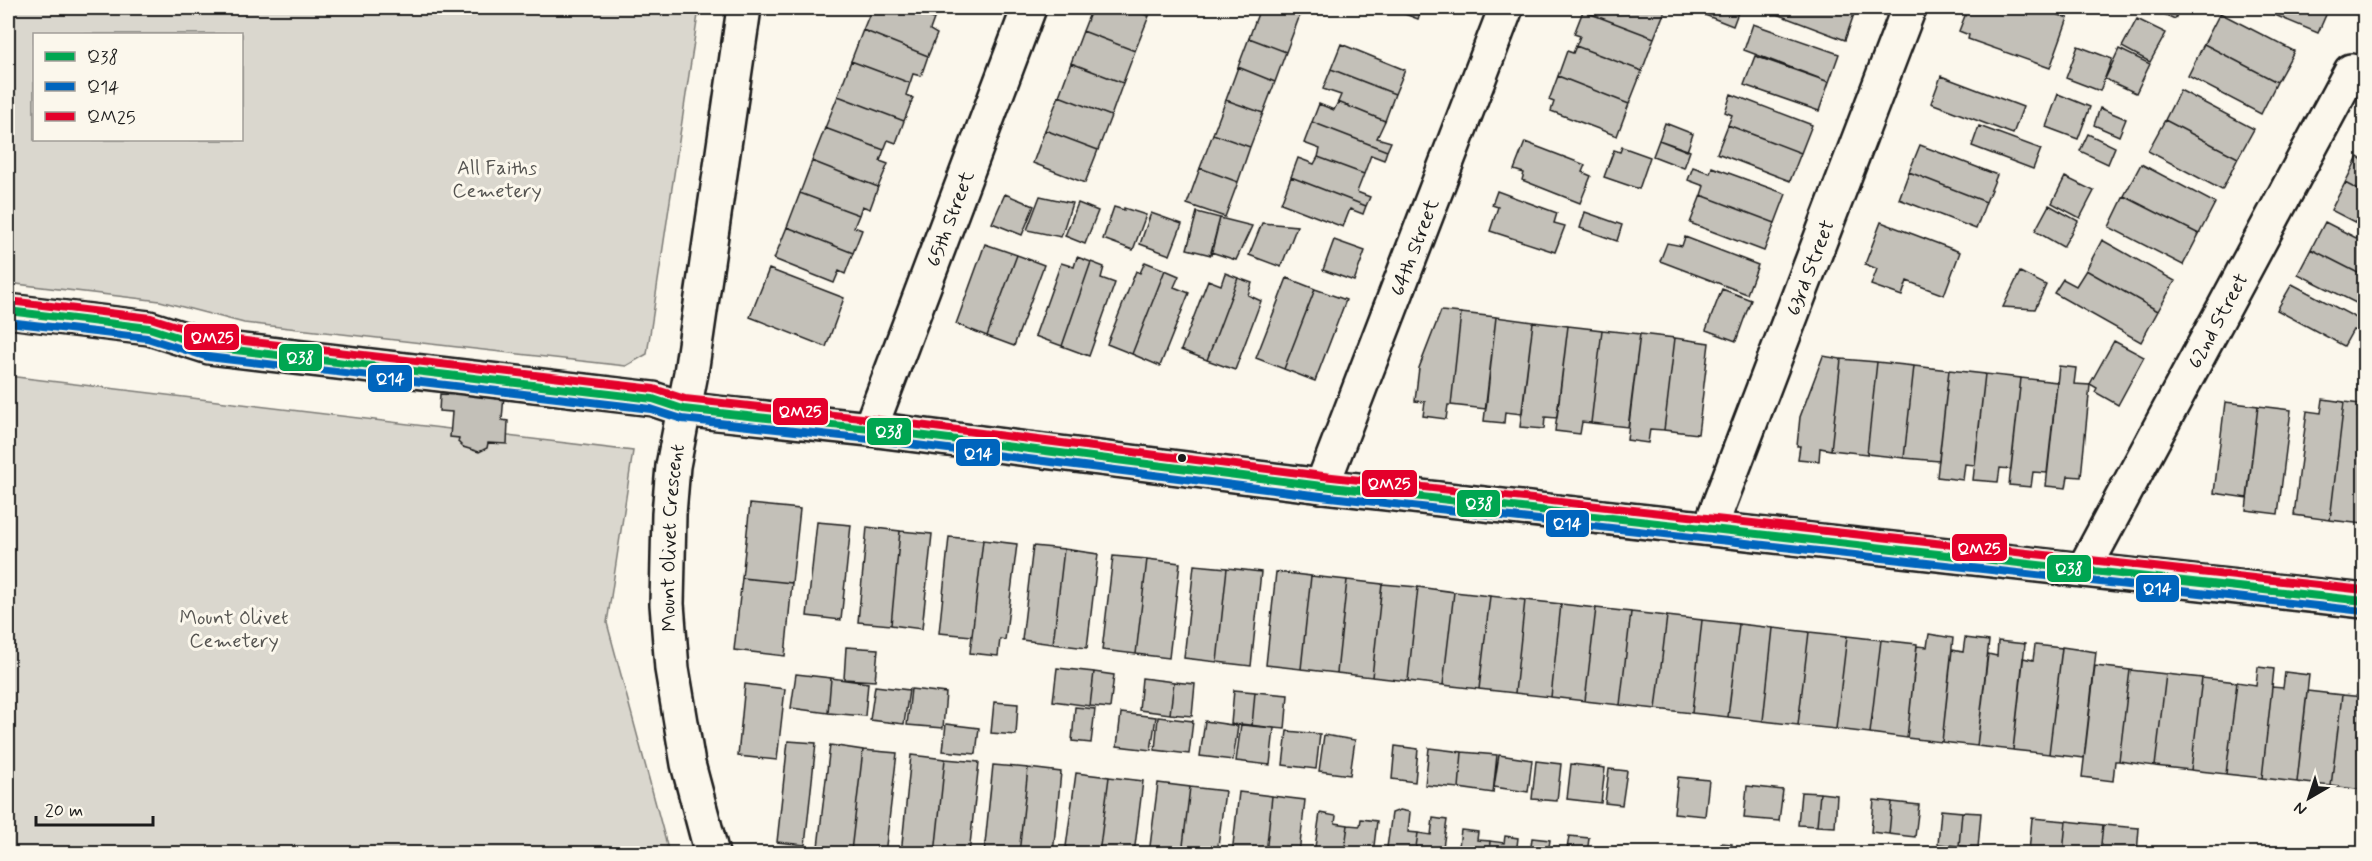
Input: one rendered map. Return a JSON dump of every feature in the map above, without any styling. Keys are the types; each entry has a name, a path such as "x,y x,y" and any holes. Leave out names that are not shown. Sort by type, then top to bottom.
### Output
{"street":[{"name":"Mount Olivet Crescent","path":"712,854 688,764 672,669 668,604 673,466 692,361 744,8"},
{"name":"65th Street","path":"870,429 1029,8"},
{"name":"64th Street","path":"1322,486 1506,8"},
{"name":"63rd Street","path":"1710,528 1909,8"},
{"name":"62nd Street","path":"2084,569 2351,71"},
{"path":"8,312 149,328 209,347 653,399 683,409 870,429 1322,486 2364,601"}],"green space":[{"name":"All Faiths Cemetery","path":"8,8 699,8 647,354 626,366 244,323 160,301 8,283"},
{"name":"Mount Olivet Cemetery","path":"8,376 633,451 607,623 669,853 8,854"}],"building":[{"path":"872,8 905,8 934,19 930,30 937,34 928,56 863,30"},
{"path":"905,8 938,8 934,19"},
{"path":"1092,8 1127,8 1149,16 1135,51 1083,31"},
{"path":"1127,8 1152,8 1149,16"},
{"path":"1260,8 1279,8 1300,15 1286,52 1249,38"},
{"path":"1389,8 1422,8 1418,19"},
{"path":"1584,8 1666,8 1654,38 1583,11"},
{"path":"1708,8 1739,10 1733,26 1705,15"},
{"path":"1773,8 1837,8 1854,14 1845,40 1771,12"},
{"path":"1837,8 1857,8 1854,14"},
{"path":"1968,8 2038,8 2068,18 2050,68 1968,39 1969,35 1959,31"},
{"path":"2150,8 2180,8 2175,19"},
{"path":"2258,8 2329,8 2318,33"},
{"path":"1583,11 1654,38 1642,71 1576,46 1580,36 1574,34"},
{"path":"2220,13 2294,51 2277,82 2204,44"},
{"path":"2137,19 2166,33 2150,62 2122,47"},
{"path":"1753,24 1839,54 1829,82 1744,50"},
{"path":"863,30 928,56 921,76 913,74 910,83 851,61"},
{"path":"1083,31 1135,51 1123,83 1071,63"},
{"path":"1249,38 1286,52 1275,82 1238,67"},
{"path":"1341,44 1405,70 1395,94 1331,69"},
{"path":"2204,44 2277,82 2261,114 2188,76"},
{"path":"1576,46 1642,71 1629,104 1558,76 1567,51 1573,53"},
{"path":"2078,46 2112,59 2100,91 2066,78"},
{"path":"2119,49 2150,64 2136,93 2105,79"},
{"path":"1755,56 1829,82 1819,111 1744,85"},
{"path":"851,61 910,83 906,95 913,98 904,121 838,96"},
{"path":"1071,63 1123,83 1111,116 1059,96"},
{"path":"1238,67 1275,82 1263,113 1226,100"},
{"path":"1331,69 1395,94 1385,121 1338,102 1341,95 1323,89"},
{"path":"1558,76 1629,104 1617,136 1551,111 1554,102 1549,100"},
{"path":"1941,76 2023,107 2013,134 1931,103"},
{"path":"2180,90 2254,129 2238,158 2165,120"},
{"path":"1731,94 1812,125 1801,153 1728,125 1732,115 1725,112"},
{"path":"2058,94 2090,107 2078,139 2046,127"},
{"path":"838,96 904,121 896,143 888,140 884,150 825,128"},
{"path":"1059,96 1111,116 1098,150 1045,130"},
{"path":"1226,100 1263,113 1250,147 1213,134"},
{"path":"1338,102 1385,121 1377,138 1391,142 1387,151 1312,122 1319,104 1334,110"},
{"path":"2100,108 2126,119 2119,136 2094,125"},
{"path":"2165,120 2238,158 2222,190 2148,151"},
{"path":"1312,122 1387,151 1384,160 1371,155 1364,174 1318,157 1320,149 1304,143"},
{"path":"1665,123 1693,134 1687,151 1659,140"},
{"path":"1728,125 1801,153 1790,181 1717,153"},
{"path":"1979,126 2041,149 2033,169 1972,146"},
{"path":"825,128 884,150 880,161 888,164 878,187 812,161"},
{"path":"1045,130 1098,150 1085,183 1033,163"},
{"path":"1213,134 1250,147 1238,182 1200,168"},
{"path":"2088,134 2115,147 2108,164 2080,151"},
{"path":"1659,140 1690,151 1684,168 1653,156"},
{"path":"1525,142 1585,165 1582,172 1591,176 1580,203 1522,180 1524,173 1514,170"},
{"path":"1920,145 1997,175 1986,202 1909,172"},
{"path":"1622,147 1650,157 1639,189 1604,177 1614,150 1620,152"},
{"path":"1318,157 1364,174 1357,192 1370,197 1366,206 1291,177 1298,158 1314,164"},
{"path":"2358,157 2364,161 2364,193 2345,183"},
{"path":"812,161 878,187 870,209 862,206 859,215 800,193"},
{"path":"2141,164 2215,203 2199,234 2124,196"},
{"path":"1693,167 1710,173 1712,167 1786,194 1775,223 1701,195 1704,186 1688,180"},
{"path":"1200,168 1238,182 1225,217 1187,204"},
{"path":"1909,172 1986,202 1976,229 1899,199"},
{"path":"1291,177 1366,206 1363,214 1350,209 1343,227 1281,203"},
{"path":"2065,177 2094,191 2080,218 2052,203"},
{"path":"2345,183 2364,193 2364,227 2331,210"},
{"path":"1497,191 1557,213 1554,223 1565,226 1555,252 1490,231 1498,207 1492,205"},
{"path":"800,193 859,215 854,227 862,230 853,253 787,227"},
{"path":"1005,194 1034,206 1022,235 992,223"},
{"path":"1701,195 1775,223 1764,251 1690,223"},
{"path":"1040,196 1072,203 1061,237 1027,230"},
{"path":"2124,196 2199,234 2183,265 2109,227"},
{"path":"1078,203 1098,211 1085,244 1065,236"},
{"path":"2049,205 2078,221 2063,247 2035,231"},
{"path":"1114,207 1146,215 1133,250 1103,239"},
{"path":"1197,212 1220,218 1211,255 1187,249"},
{"path":"1585,212 1622,225 1617,241 1580,228"},
{"path":"1151,213 1182,224 1170,255 1140,244"},
{"path":"1220,218 1252,226 1236,260 1211,252"},
{"path":"1881,222 1960,252 1944,295 1907,281 1902,296 1871,285 1877,269 1865,264"},
{"path":"2325,222 2364,242 2364,276 2311,249"},
{"path":"1262,223 1297,226 1281,267 1249,255"},
{"path":"787,227 853,253 845,274 839,271 834,283 774,259"},
{"path":"1685,237 1758,265 1747,294 1660,261 1667,243 1682,246"},
{"path":"1334,240 1365,251 1354,281 1323,270"},
{"path":"2102,240 2175,281 2158,311 2086,270"},
{"path":"985,244 1017,255 987,336 956,324"},
{"path":"2311,249 2364,276 2364,307 2298,274"},
{"path":"1017,255 1044,265 1014,346 987,336"},
{"path":"1077,257 1091,262 1062,346 1035,336 1061,263 1074,267"},
{"path":"1091,262 1104,267 1101,278 1115,283 1089,356 1062,346"},
{"path":"1145,262 1165,270 1132,354 1107,344 1136,271 1140,273"},
{"path":"769,269 844,298 826,347 750,317"},
{"path":"1165,270 1179,276 1174,287 1189,293 1160,366 1132,354"},
{"path":"2086,270 2158,311 2141,342 2054,293 2063,279 2076,286"},
{"path":"2020,272 2046,285 2035,309 2003,307"},
{"path":"1225,273 1238,278 1207,360 1181,350 1208,280 1221,285"},
{"path":"1238,278 1252,283 1248,295 1261,301 1235,370 1207,360"},
{"path":"1287,278 1315,289 1284,369 1256,358"},
{"path":"2292,284 2364,322 2360,333 2353,330 2344,346 2277,310"},
{"path":"1315,289 1346,300 1315,381 1284,369"},
{"path":"1722,289 1751,300 1736,341 1706,330"},
{"path":"1441,311 1461,313 1451,405 1448,405 1446,419 1423,416 1425,402 1415,401 1419,368"},
{"path":"1461,313 1496,317 1486,409 1451,405"},
{"path":"1496,317 1533,322 1522,414 1505,412 1504,423 1484,421"},
{"path":"1533,322 1568,326 1557,418 1545,417 1544,429 1520,427"},
{"path":"1568,326 1602,330 1591,423 1582,422 1580,434 1555,431"},
{"path":"1602,330 1640,334 1628,427 1591,423"},
{"path":"1640,334 1675,338 1664,430 1650,429 1648,443 1627,440"},
{"path":"1675,338 1709,343 1698,434 1664,430"},
{"path":"2114,341 2144,357 2118,405 2095,392 2097,388 2090,384"},
{"path":"1823,356 1841,359 1831,450 1820,448 1819,461 1798,459 1800,417"},
{"path":"1841,359 1877,362 1867,454 1831,450"},
{"path":"1877,362 1914,366 1904,458 1867,454"},
{"path":"1914,366 1949,370 1939,461 1904,458"},
{"path":"2059,366 2076,368 2074,384 2090,385 2081,477 2068,476 2066,488 2046,486"},
{"path":"1949,370 1985,374 1975,465 1965,464 1963,480 1937,477"},
{"path":"1985,374 2021,378 2011,469 2000,468 1998,482 1973,480"},
{"path":"2021,378 2057,382 2047,473 2033,472 2031,487 2009,485"},
{"path":"453,391 504,395 502,420 508,421 507,444 488,443 487,448 479,452 463,447 458,442 459,438 450,437 452,412 439,411 440,394 453,395"},
{"path":"2323,399 2344,402 2330,520 2294,515 2307,411 2321,413"},
{"path":"2225,402 2258,406 2247,498 2214,493"},
{"path":"2344,402 2360,404 2358,417 2364,418 2363,524 2330,520"},
{"path":"2258,406 2291,410 2278,514 2246,510"},
{"path":"750,504 800,509 792,583 742,578"},
{"path":"817,522 851,525 841,620 807,616"},
{"path":"867,527 900,531 891,625 858,622"},
{"path":"900,531 932,534 922,629 891,625"},
{"path":"949,537 983,540 972,636 939,633"},
{"path":"983,540 1017,544 1005,640 1000,639 998,656 970,653"},
{"path":"1033,546 1064,549 1053,644 1022,640"},
{"path":"1064,549 1098,554 1087,648 1053,644"},
{"path":"1113,556 1147,559 1136,654 1102,650"},
{"path":"1147,559 1180,563 1169,658 1136,654"},
{"path":"1194,565 1227,568 1217,662 1184,658"},
{"path":"1227,568 1261,572 1251,666 1217,662"},
{"path":"1276,572 1311,576 1301,669 1266,665"},
{"path":"1311,576 1347,580 1337,673 1301,669"},
{"path":"742,578 792,583 785,656 734,650"},
{"path":"1347,580 1382,584 1372,677 1337,673"},
{"path":"1382,584 1418,587 1408,681 1372,677"},
{"path":"1418,587 1454,592 1443,685 1408,681"},
{"path":"1454,592 1490,596 1479,689 1443,685"},
{"path":"1490,596 1525,600 1515,693 1479,689"},
{"path":"1525,600 1561,604 1551,697 1515,693"},
{"path":"1561,604 1596,608 1585,701 1551,697"},
{"path":"1596,608 1631,612 1620,705 1585,701"},
{"path":"1631,612 1667,616 1656,709 1620,705"},
{"path":"1667,616 1702,620 1692,713 1656,709"},
{"path":"1702,620 1739,624 1728,717 1692,713"},
{"path":"1739,624 1773,628 1763,721 1728,717"},
{"path":"1773,628 1809,632 1798,725 1763,721"},
{"path":"1809,632 1847,636 1836,729 1798,725"},
{"path":"1929,634 1953,638 1942,742 1907,738 1917,646 1927,647"},
{"path":"1847,636 1881,640 1870,733 1836,729"},
{"path":"1965,638 1989,641 1977,746 1942,742 1952,650 1963,652"},
{"path":"1881,640 1917,644 1907,738 1870,733"},
{"path":"1998,641 2025,644 2013,750 1977,746 1988,654 1997,656"},
{"path":"2035,645 2062,648 2049,754 2013,750 2023,658 2033,660"},
{"path":"846,647 878,649 875,681 844,679"},
{"path":"2062,647 2096,652 2084,758 2049,754"},
{"path":"2095,666 2130,670 2119,761 2115,761 2113,781 2082,777"},
{"path":"2258,667 2274,669 2262,778 2226,774 2237,682 2256,685"},
{"path":"1057,668 1094,672 1090,706 1053,701"},
{"path":"2130,670 2166,674 2155,766 2119,761"},
{"path":"1094,672 1114,675 1110,708 1090,706"},
{"path":"2285,672 2309,675 2297,782 2262,778 2272,687 2283,688"},
{"path":"796,674 831,678 828,713 791,708"},
{"path":"2166,674 2202,678 2191,770 2155,766"},
{"path":"831,678 868,683 865,716 828,713"},
{"path":"1142,678 1174,682 1170,714 1139,710"},
{"path":"2202,678 2237,682 2226,774 2191,770"},
{"path":"1174,682 1195,684 1192,716 1170,714"},
{"path":"745,684 785,689 777,760 738,756"},
{"path":"875,686 909,690 904,724 870,720"},
{"path":"911,689 946,693 943,728 907,725"},
{"path":"1234,690 1255,692 1252,726 1231,724"},
{"path":"2307,691 2342,695 2331,786 2297,782"},
{"path":"1255,692 1288,695 1285,729 1252,726"},
{"path":"2342,695 2364,697 2364,790 2331,786"},
{"path":"994,702 1018,704 1016,735 991,733"},
{"path":"1075,707 1095,709 1091,743 1072,741"},
{"path":"1121,713 1156,717 1151,750 1117,746"},
{"path":"1158,717 1193,721 1189,754 1155,750"},
{"path":"1205,721 1238,726 1233,760 1200,756"},
{"path":"946,724 979,728 976,754 943,751"},
{"path":"1241,724 1274,728 1270,765 1236,761"},
{"path":"1287,731 1320,734 1316,769 1283,765"},
{"path":"1324,735 1355,740 1350,775 1319,771"},
{"path":"788,741 816,743 805,845 777,842"},
{"path":"830,745 863,750 851,851 818,847"},
{"path":"1395,746 1418,749 1415,782 1392,779"},
{"path":"1429,748 1462,752 1459,788 1425,785"},
{"path":"863,750 897,753 885,854 851,851"},
{"path":"1462,752 1497,755 1493,793 1459,788"},
{"path":"911,755 945,759 935,854 901,854"},
{"path":"1499,755 1532,760 1528,792 1494,787"},
{"path":"945,759 979,762 969,854 935,854"},
{"path":"1536,761 1561,764 1557,801 1532,799"},
{"path":"1571,764 1605,768 1601,803 1567,799"},
{"path":"993,765 1028,768 1019,854 984,854"},
{"path":"1028,768 1061,772 1053,854 1019,854"},
{"path":"1609,769 1627,771 1622,805 1605,803"},
{"path":"1076,773 1109,777 1099,854 1065,854"},
{"path":"1109,777 1143,781 1134,854 1099,854"},
{"path":"1678,777 1709,780 1705,816 1674,813"},
{"path":"1158,783 1190,787 1182,854 1149,854"},
{"path":"1747,786 1783,790 1779,821 1744,818"},
{"path":"1190,787 1225,791 1217,854 1182,854"},
{"path":"1239,792 1272,796 1266,854 1232,854"},
{"path":"1801,792 1820,793 1817,826 1798,825"},
{"path":"1820,793 1837,795 1835,827 1817,826"},
{"path":"1272,796 1305,800 1299,854 1266,854"},
{"path":"1874,800 1892,802 1889,834 1871,832"},
{"path":"1892,802 1919,805 1915,837 1889,834"},
{"path":"1400,810 1410,812 1408,832 1418,833 1415,854 1386,854 1392,813"},
{"path":"1941,810 1962,812 1959,846 1938,844"},
{"path":"1962,812 1981,813 1978,848 1959,846"},
{"path":"1320,813 1336,816 1335,823 1348,825 1344,854 1314,854"},
{"path":"1433,818 1447,820 1442,854 1415,854 1418,833 1431,835"},
{"path":"2032,818 2066,821 2063,854 2029,852"},
{"path":"1361,819 1377,821 1373,854 1344,854 1348,825 1360,826"},
{"path":"2066,821 2103,825 2100,854 2063,854"},
{"path":"2103,825 2139,828 2137,854 2100,854"},
{"path":"1461,830 1478,832 1477,840 1490,841 1489,854 1458,854"},
{"path":"1505,836 1518,838 1516,854 1489,854 1490,841 1504,843"},
{"path":"1569,836 1589,838 1587,854 1560,854 1561,848 1567,849"},
{"path":"1532,838 1550,840 1549,847 1561,848 1560,854 1530,854"},
{"path":"1721,843 1732,844 1731,854 1719,854"},
{"path":"1604,848 1620,849 1620,854 1603,854"}],"transit line":[{"name":"QM25","path":"9,301 151,318 211,337 654,389 685,399 871,419 1323,476 2364,590"},
{"name":"Q38","path":"8,311 149,328 209,347 653,399 683,409 870,429 1322,486 2364,601"},
{"name":"Q14","path":"8,322 147,338 208,357 651,409 682,419 869,439 1321,496 2363,611"}]}
